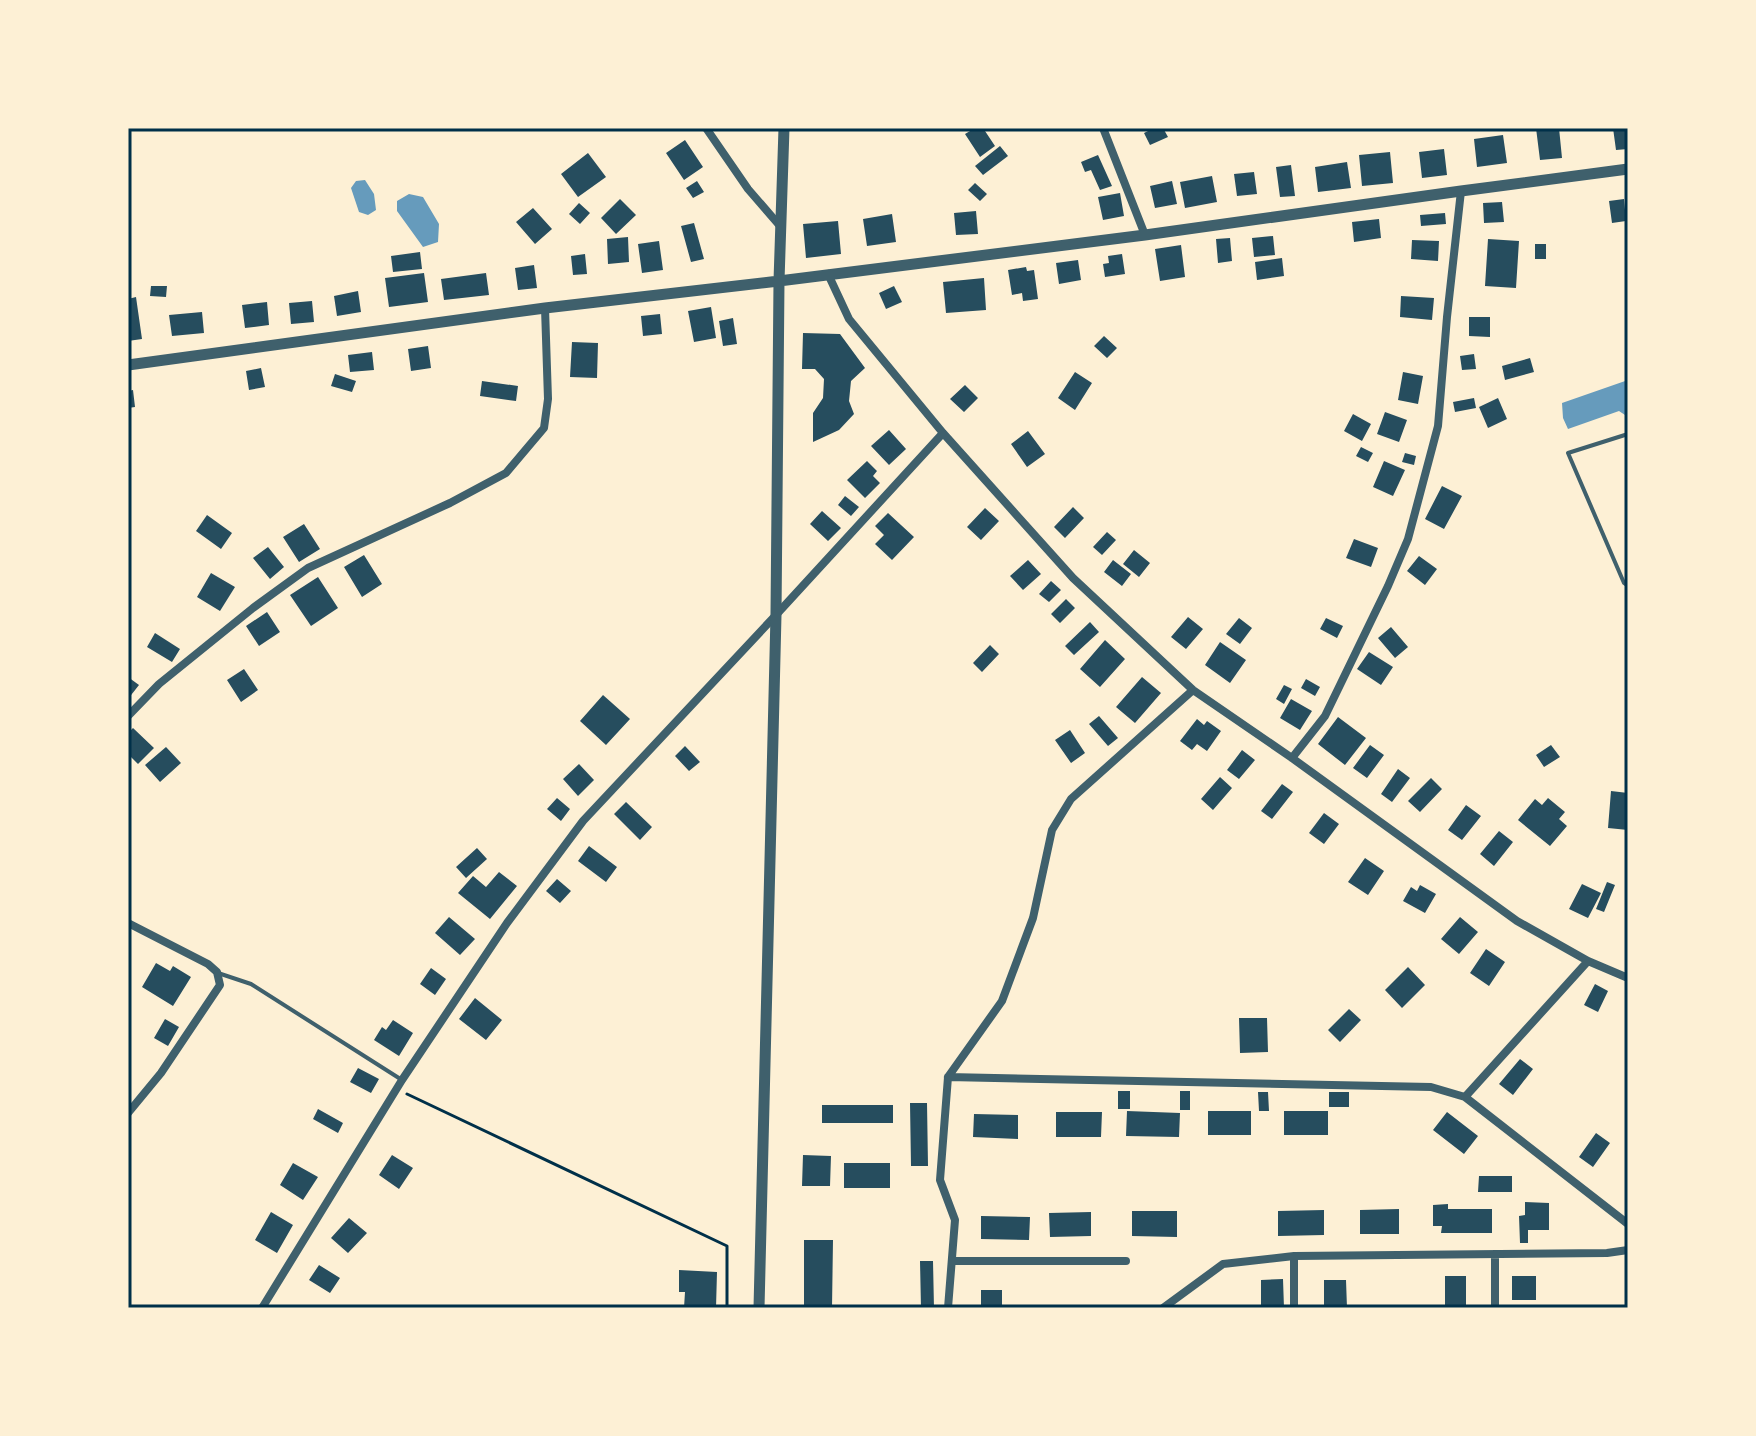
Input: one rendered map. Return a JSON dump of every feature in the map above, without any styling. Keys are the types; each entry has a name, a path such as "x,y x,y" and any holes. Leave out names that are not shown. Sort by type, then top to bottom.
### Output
{"street":[{"path":"706,128 748,189 781,227"},
{"path":"759,1308 784,128"},
{"path":"1103,128 1145,235"},
{"path":"128,365 545,308 1145,235 1628,169"},
{"path":"1292,758 1325,716 1408,539 1438,426 1461,191"},
{"path":"828,274 849,319 943,433 1073,578 1193,690 1517,921 1588,961 1628,978"},
{"path":"128,716 159,684 308,568 450,503 506,473 544,428 548,399 545,308"},
{"path":"262,1308 396,1089 507,923 583,821 943,433"},
{"path":"948,1308 955,1220 940,1180 948,1077 1002,1001 1033,918 1052,830 1071,799 1193,690"},
{"path":"128,923 208,964 217,972 220,985 161,1073 128,1113"},
{"path":"1465,1097 1588,961"},
{"path":"948,1077 1431,1087 1465,1097 1628,1224"},
{"path":"1163,1308 1223,1264 1294,1256 1607,1253 1628,1250"},
{"path":"1495,1254 1495,1308"},
{"path":"1294,1256 1294,1308"},
{"path":"953,1261 1126,1261"}],"lane":[{"path":"1628,434 1568,453 1624,583 1628,586"},
{"path":"217,972 251,984 402,1080"}],"path":[{"path":"396,1089 727,1246 727,1308"}],"water":[{"path":"365,180 374,194 376,210 368,215 359,212 351,188 356,181"},
{"path":"409,194 423,197 439,224 438,242 423,247 397,211 397,201"},
{"path":"1628,380 1628,417 1619,411 1568,429 1562,403"}],"building":[{"path":"975,128 983,128 995,146 980,157 965,134"},
{"path":"1163,128 1168,137 1150,145 1144,133"},
{"path":"1536,128 1559,128 1562,158 1540,160"},
{"path":"1613,128 1628,128 1628,149 1616,150"},
{"path":"1503,135 1507,163 1477,167 1474,139"},
{"path":"685,140 703,167 684,180 666,153"},
{"path":"1000,146 1008,156 983,175 975,166"},
{"path":"1444,149 1447,175 1422,178 1419,152"},
{"path":"1390,152 1393,183 1362,186 1359,155"},
{"path":"588,153 606,177 578,197 561,174"},
{"path":"1098,155 1112,186 1100,190 1091,170 1085,172 1081,162"},
{"path":"1347,162 1351,188 1318,192 1315,167"},
{"path":"1291,165 1295,196 1280,197 1276,167"},
{"path":"1254,172 1257,194 1237,196 1234,174"},
{"path":"1212,176 1217,202 1185,208 1180,182"},
{"path":"697,181 704,192 693,198 686,188"},
{"path":"1172,181 1177,204 1155,208 1150,186"},
{"path":"975,183 987,194 980,201 968,190"},
{"path":"1120,193 1124,216 1103,220 1098,197"},
{"path":"620,199 636,215 616,234 601,218"},
{"path":"1624,199 1626,221 1612,223 1609,201"},
{"path":"1502,202 1504,222 1484,223 1483,203"},
{"path":"579,203 590,213 580,224 569,214"},
{"path":"533,208 552,229 535,244 516,222"},
{"path":"976,211 978,234 956,235 954,213"},
{"path":"1445,213 1446,224 1421,226 1420,215"},
{"path":"892,214 896,242 867,246 863,219"},
{"path":"1379,219 1381,238 1354,242 1352,222"},
{"path":"838,221 841,254 806,258 803,224"},
{"path":"694,223 704,259 691,262 681,226"},
{"path":"1273,236 1275,255 1254,257 1252,238"},
{"path":"628,237 629,262 608,264 607,239"},
{"path":"1230,238 1232,261 1218,263 1216,239"},
{"path":"1488,239 1519,241 1516,288 1485,286"},
{"path":"1412,240 1439,241 1438,261 1411,259"},
{"path":"659,241 663,270 642,273 638,244"},
{"path":"1535,244 1546,244 1546,259 1535,259"},
{"path":"1181,245 1185,277 1160,281 1155,249"},
{"path":"420,252 422,269 393,272 391,256"},
{"path":"585,254 587,274 573,275 571,256"},
{"path":"1122,254 1125,274 1105,277 1103,264 1109,263 1108,256"},
{"path":"1282,258 1284,276 1257,280 1255,262"},
{"path":"1078,260 1081,280 1059,284 1056,263"},
{"path":"534,265 537,288 518,290 515,268"},
{"path":"1026,267 1027,271 1034,270 1038,299 1023,301 1022,293 1012,295 1008,270"},
{"path":"424,273 428,302 389,307 385,278"},
{"path":"486,273 489,295 444,300 441,279"},
{"path":"984,278 986,310 946,313 943,282"},
{"path":"151,286 167,286 166,297 150,296"},
{"path":"894,286 902,302 886,309 879,293"},
{"path":"358,291 361,312 337,316 334,296"},
{"path":"1401,296 1434,298 1432,320 1400,317"},
{"path":"136,297 142,339 128,341 128,299"},
{"path":"312,301 314,322 291,324 289,303"},
{"path":"267,302 269,325 245,328 242,305"},
{"path":"711,307 716,338 694,342 688,311"},
{"path":"202,312 204,333 172,336 169,315"},
{"path":"660,314 662,334 643,336 641,316"},
{"path":"1469,317 1490,317 1490,337 1469,336"},
{"path":"733,318 737,344 723,346 719,321"},
{"path":"803,333 840,334 865,368 851,381 849,401 854,414 839,430 813,442 813,413 823,398 824,379 815,369 802,369"},
{"path":"1104,336 1117,348 1107,358 1094,346"},
{"path":"572,342 598,343 597,378 570,377"},
{"path":"428,346 431,368 411,371 408,349"},
{"path":"372,352 374,370 350,372 348,355"},
{"path":"1474,354 1476,369 1462,370 1460,356"},
{"path":"1530,358 1534,372 1505,380 1502,366"},
{"path":"261,368 265,387 249,390 246,371"},
{"path":"1075,372 1092,383 1075,410 1058,398"},
{"path":"1403,372 1423,376 1418,404 1398,400"},
{"path":"335,374 356,381 352,392 331,386"},
{"path":"482,381 518,386 516,401 480,396"},
{"path":"965,385 978,398 964,412 950,399"},
{"path":"133,390 135,407 128,408 128,391"},
{"path":"1474,398 1476,408 1455,412 1453,402"},
{"path":"1498,398 1507,419 1488,428 1479,407"},
{"path":"1385,412 1407,420 1399,442 1377,434"},
{"path":"1353,414 1371,424 1362,441 1344,431"},
{"path":"889,430 906,449 889,465 871,446"},
{"path":"1028,431 1045,454 1027,467 1011,444"},
{"path":"1361,447 1373,453 1368,462 1356,456"},
{"path":"1405,453 1416,456 1414,465 1402,462"},
{"path":"867,461 877,471 873,476 880,483 865,498 847,480"},
{"path":"1384,461 1405,470 1393,496 1373,487"},
{"path":"1442,486 1462,496 1444,529 1425,519"},
{"path":"845,496 859,507 851,516 838,505"},
{"path":"1073,507 1084,518 1065,538 1054,527"},
{"path":"985,508 999,521 981,540 967,527"},
{"path":"822,511 841,528 828,541 810,524"},
{"path":"888,513 914,537 892,560 875,544 884,535 875,526"},
{"path":"207,515 232,533 221,549 196,531"},
{"path":"304,524 320,549 299,562 283,537"},
{"path":"1107,532 1116,540 1102,555 1093,547"},
{"path":"1354,539 1378,548 1371,567 1346,558"},
{"path":"268,547 284,567 270,579 253,558"},
{"path":"1134,550 1150,563 1139,577 1123,564"},
{"path":"364,555 382,584 362,597 344,567"},
{"path":"1419,556 1437,569 1425,585 1407,571"},
{"path":"1028,560 1041,574 1023,590 1010,576"},
{"path":"1113,560 1131,574 1122,586 1104,572"},
{"path":"211,573 235,587 220,611 197,597"},
{"path":"318,577 338,608 311,626 290,595"},
{"path":"1051,581 1061,590 1049,602 1039,594"},
{"path":"1066,599 1075,608 1060,623 1051,614"},
{"path":"267,612 280,632 259,646 246,626"},
{"path":"1188,617 1203,629 1186,649 1171,637"},
{"path":"1239,618 1252,628 1240,644 1226,634"},
{"path":"1326,618 1343,626 1337,638 1320,629"},
{"path":"1090,622 1099,632 1074,655 1065,646"},
{"path":"1391,627 1408,647 1395,658 1378,638"},
{"path":"155,633 180,649 172,662 147,647"},
{"path":"1105,640 1125,659 1100,687 1080,669"},
{"path":"1220,642 1246,660 1230,683 1205,665"},
{"path":"990,645 999,654 982,672 973,663"},
{"path":"1369,652 1393,667 1381,685 1357,669"},
{"path":"244,669 258,690 241,702 227,680"},
{"path":"128,677 139,685 128,699"},
{"path":"1142,677 1161,693 1135,723 1116,707"},
{"path":"1306,679 1320,687 1315,696 1301,688"},
{"path":"1284,685 1292,689 1284,704 1276,699"},
{"path":"603,695 630,719 606,745 580,721"},
{"path":"1291,699 1312,711 1300,730 1280,718"},
{"path":"1099,716 1118,738 1108,746 1089,724"},
{"path":"1338,717 1366,738 1345,765 1318,744"},
{"path":"1197,719 1204,725 1207,721 1221,731 1207,751 1197,744 1192,750 1180,741"},
{"path":"133,728 154,748 138,764 128,754 128,733"},
{"path":"1070,730 1085,753 1071,763 1055,740"},
{"path":"1370,745 1384,755 1367,778 1353,768"},
{"path":"1551,745 1560,757 1544,767 1536,755"},
{"path":"685,746 700,762 689,771 675,756"},
{"path":"166,747 181,763 160,782 145,765"},
{"path":"1242,750 1255,760 1239,779 1227,770"},
{"path":"579,764 594,780 578,796 563,779"},
{"path":"1398,769 1410,778 1392,802 1381,794"},
{"path":"1220,777 1232,788 1213,810 1201,799"},
{"path":"1431,778 1442,789 1420,812 1408,801"},
{"path":"1282,784 1293,792 1272,819 1261,811"},
{"path":"1611,791 1628,793 1628,830 1608,828"},
{"path":"557,798 570,809 561,821 547,809"},
{"path":"1548,798 1565,812 1559,819 1567,826 1550,846 1518,820 1535,799 1542,805"},
{"path":"626,802 652,827 640,840 614,814"},
{"path":"1466,805 1481,816 1462,840 1448,830"},
{"path":"1324,813 1339,824 1324,844 1309,833"},
{"path":"1499,831 1513,842 1494,866 1480,854"},
{"path":"589,846 617,867 606,882 578,861"},
{"path":"477,848 487,859 466,878 456,867"},
{"path":"1365,858 1384,871 1368,895 1348,882"},
{"path":"499,872 517,886 490,919 458,893 473,876 486,887"},
{"path":"557,879 571,891 560,903 546,891"},
{"path":"1607,882 1615,885 1604,912 1596,909"},
{"path":"1582,884 1601,893 1588,918 1569,909"},
{"path":"1420,885 1436,894 1425,913 1403,901 1411,887 1417,891"},
{"path":"449,917 475,939 460,955 435,933"},
{"path":"1460,917 1478,932 1459,954 1441,939"},
{"path":"1486,949 1505,962 1489,986 1470,973"},
{"path":"156,963 170,971 173,966 191,977 173,1006 142,987"},
{"path":"1408,967 1425,985 1402,1008 1385,990"},
{"path":"431,968 446,979 435,995 420,984"},
{"path":"1595,984 1608,991 1598,1012 1584,1005"},
{"path":"475,998 502,1020 486,1040 459,1019"},
{"path":"1349,1009 1361,1020 1340,1042 1328,1030"},
{"path":"1239,1018 1267,1018 1268,1052 1240,1053"},
{"path":"165,1019 179,1027 168,1046 154,1038"},
{"path":"393,1020 413,1033 399,1056 374,1040 382,1027 386,1030"},
{"path":"1520,1059 1533,1069 1513,1095 1499,1084"},
{"path":"358,1068 379,1079 371,1093 350,1082"},
{"path":"1118,1091 1130,1091 1130,1109 1118,1109"},
{"path":"1180,1091 1190,1091 1190,1110 1180,1110"},
{"path":"1258,1092 1268,1092 1269,1111 1259,1111"},
{"path":"1329,1092 1349,1092 1349,1107 1329,1107"},
{"path":"910,1103 927,1103 928,1166 911,1166"},
{"path":"822,1105 893,1105 893,1123 822,1123"},
{"path":"318,1109 343,1123 338,1133 313,1119"},
{"path":"1127,1111 1180,1113 1179,1137 1126,1136"},
{"path":"1208,1111 1251,1111 1251,1135 1208,1135"},
{"path":"1284,1111 1328,1111 1328,1135 1284,1135"},
{"path":"1056,1112 1102,1112 1101,1137 1056,1137"},
{"path":"1447,1112 1478,1136 1464,1154 1433,1130"},
{"path":"974,1114 1018,1115 1018,1139 973,1137"},
{"path":"1596,1133 1610,1143 1593,1167 1579,1157"},
{"path":"392,1155 413,1168 399,1189 379,1175"},
{"path":"803,1155 831,1156 830,1186 802,1186"},
{"path":"293,1163 318,1177 303,1200 280,1185"},
{"path":"844,1163 890,1163 890,1188 844,1188"},
{"path":"1479,1176 1512,1176 1512,1192 1478,1192"},
{"path":"1525,1202 1549,1203 1549,1230 1528,1230 1528,1243 1520,1243 1519,1216 1525,1215"},
{"path":"1448,1204 1448,1209 1492,1209 1492,1233 1441,1233 1442,1226 1433,1226 1433,1205"},
{"path":"1399,1209 1399,1234 1360,1234 1360,1210"},
{"path":"1324,1210 1324,1235 1278,1236 1278,1211"},
{"path":"1132,1211 1177,1211 1177,1237 1132,1236"},
{"path":"271,1212 293,1225 277,1253 255,1240"},
{"path":"1091,1212 1091,1236 1050,1237 1049,1213"},
{"path":"981,1216 1030,1217 1029,1240 981,1239"},
{"path":"349,1218 367,1233 348,1253 331,1238"},
{"path":"804,1240 833,1240 832,1308 804,1308"},
{"path":"920,1261 933,1261 934,1308 921,1308"},
{"path":"319,1265 340,1278 330,1293 309,1280"},
{"path":"679,1270 717,1272 716,1308 684,1308 685,1292 679,1292"},
{"path":"1445,1276 1466,1276 1466,1308 1445,1308"},
{"path":"1512,1276 1536,1276 1536,1300 1512,1300"},
{"path":"1283,1279 1284,1308 1261,1308 1261,1280"},
{"path":"1324,1280 1346,1280 1347,1308 1324,1308"},
{"path":"981,1290 1002,1290 1002,1308 981,1308"}]}
